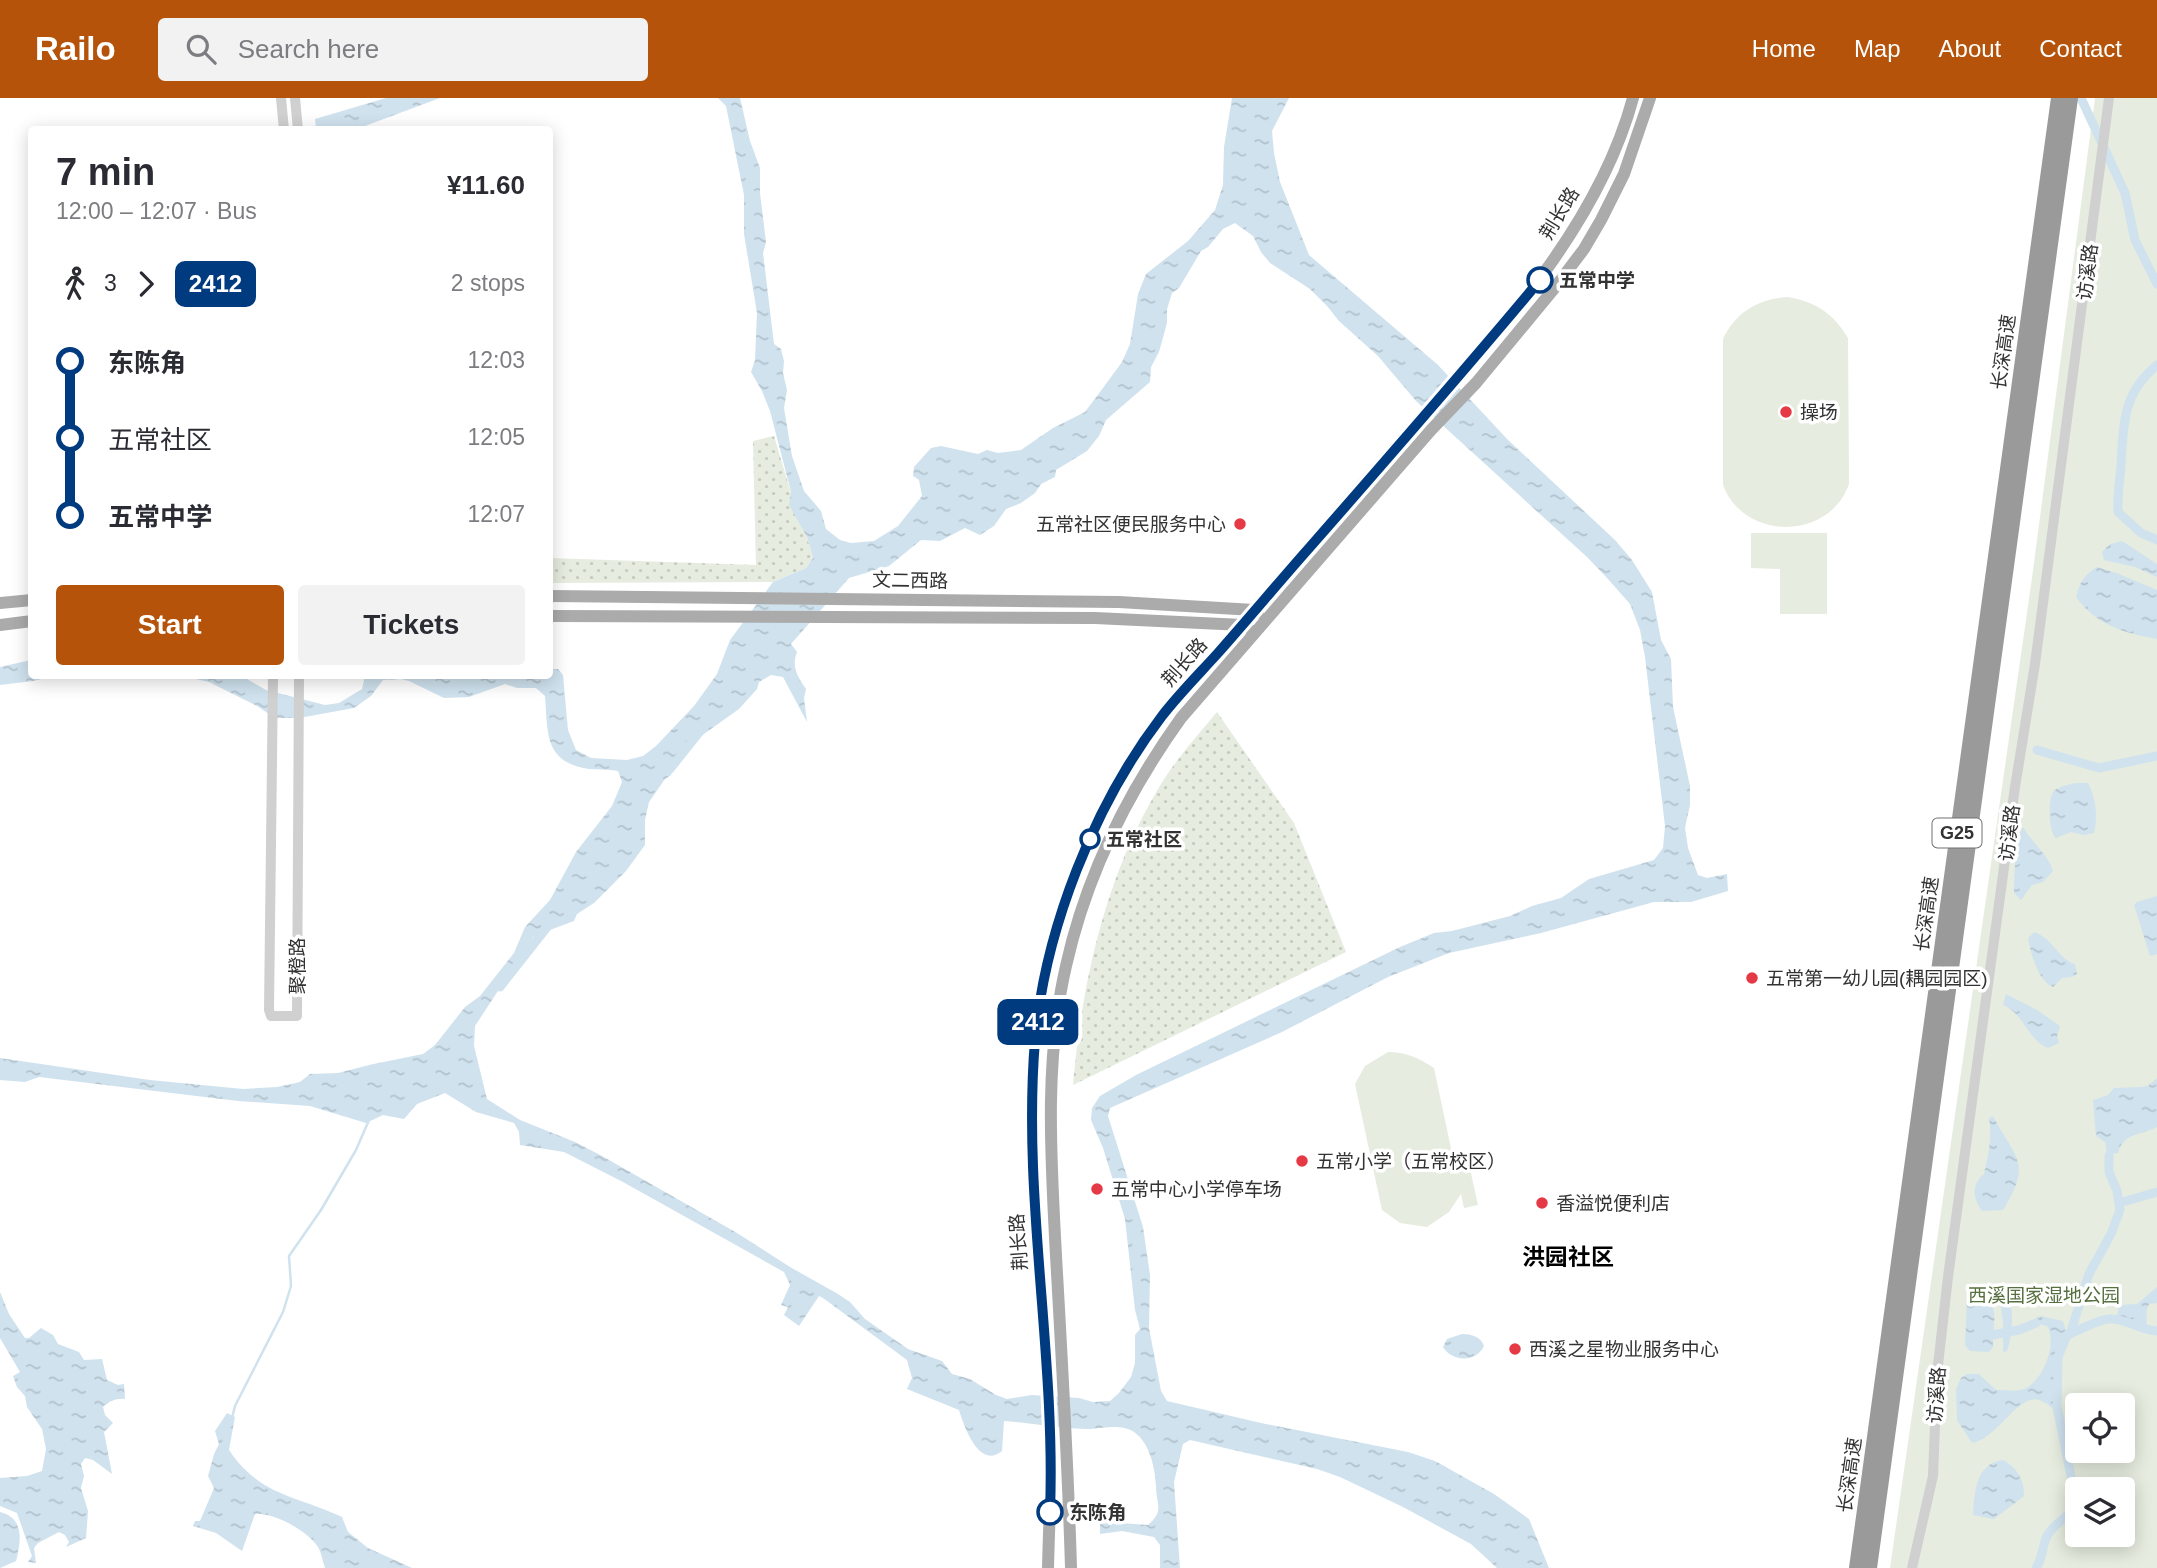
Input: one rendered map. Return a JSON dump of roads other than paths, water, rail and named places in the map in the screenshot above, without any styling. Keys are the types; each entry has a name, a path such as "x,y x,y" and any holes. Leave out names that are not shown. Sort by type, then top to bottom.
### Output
{"highway":[{"name":"长深高速","path":"1856,1568 2058,98"},
{"name":"长深高速","path":"1870,1568 2071,98"}],"main road":[{"name":"荆长路","path":"1048,1568 1050,1431 1035,1204 1032,1111 1036,1035 1047,964 1086,847 1101,812 1163,715 1464,372 1540,280 1586,209 1607,166 1633,98"},
{"name":"荆长路","path":"1070,1568 1051,1124 1054,1037 1066,966 1077,925 1120,815 1181,718 1431,430 1476,383 1584,249 1624,174 1650,98"},
{"name":"文二西路","path":"553,596 1119,602 1254,610"},
{"path":"0,603 28,600"},
{"path":"1254,610 1266,620"},
{"name":"文二西路","path":"553,616 1095,618 1243,625"},
{"path":"0,625 28,622"},
{"path":"1243,625 1255,634"}],"street":[{"path":"281,98 284,126"},
{"path":"295,98 298,126"},
{"name":"访溪路","path":"1912,1568 1933,1476 1937,1374 1948,1278 2015,787 2035,664 2109,98"},
{"name":"聚橙路","path":"272,679 269,1010 271,1016 293,1017 297,1016 299,679"}],"water":[{"path":"386,98 440,98 365,126 316,126 315,119"},
{"path":"718,98 740,98 750,141 760,168 766,242 763,253 774,344 781,349 784,361 783,373 787,390 784,408 792,456 804,491 821,511 826,529 840,540 851,543 874,541 898,526 922,496 919,480 913,476 914,467 931,448 941,446 978,454 987,450 998,453 1021,450 1053,428 1085,412 1122,362 1130,344 1138,294 1146,274 1188,241 1215,210 1223,185 1224,147 1232,98 1289,98 1272,131 1274,153 1280,182 1309,255 1438,365 1508,440 1615,540 1632,560 1652,592 1661,640 1671,659 1673,707 1690,786 1690,805 1685,828 1688,848 1698,875 1707,878 1727,874 1728,891 1691,902 1654,902 1541,933 1449,953 1388,977 1282,1032 1110,1108 1108,1116 1143,1227 1150,1275 1149,1328 1161,1391 1167,1401 1408,1452 1435,1461 1494,1494 1529,1519 1549,1568 1497,1568 1471,1544 1340,1477 1317,1469 1190,1440 1183,1444 1174,1482 1180,1568 1160,1568 1160,1545 1154,1537 1122,1531 1100,1534 1100,1518 1148,1525 1158,1511 1151,1456 1134,1432 1118,1427 1080,1429 1004,1421 1002,1451 986,1455 974,1444 959,1410 907,1389 912,1378 907,1360 823,1298 819,1296 799,1326 784,1315 788,1307 781,1305 790,1285 784,1272 564,1152 520,1145 519,1132 514,1123 476,1112 445,1093 417,1104 404,1119 383,1115 366,1123 310,1106 238,1101 39,1077 25,1082 0,1080 0,1058 150,1080 243,1089 277,1087 300,1082 310,1074 338,1073 423,1054 435,1045 465,1007 480,996 514,953 525,927 550,900 576,852 612,806 622,782 618,771 574,765 556,753 548,734 545,696 536,688 517,688 505,684 469,697 444,698 401,679 553,679 553,669 558,669 563,675 568,730 576,750 591,758 627,760 643,756 694,706 717,674 730,640 773,582 806,568 813,558 807,537 789,505 791,492 770,411 751,372 755,360 757,313 744,234 744,195 726,106","holes":["1235,223 1253,236 1270,263 1310,289 1339,321 1378,356 1416,401 1587,557 1630,604 1640,630 1645,657 1665,826 1663,848 1654,860 1589,879 1561,898 1532,906 1510,916 1434,933 1400,947 1136,1075 1100,1096 1092,1108 1091,1120 1103,1148 1125,1219 1135,1310 1140,1329 1135,1335 1135,1363 1131,1377 1110,1401 1093,1402 1079,1398 1032,1395 1007,1399 970,1379 952,1374 942,1361 908,1349 865,1319 850,1302 737,1233 602,1156 520,1120 487,1099 474,1046 475,1026 534,936 574,921 577,914 594,903 626,871 645,845 645,820 649,802 665,779 671,775 679,753 688,741 701,736 739,709 757,689 759,682 771,675 783,677 807,722 804,698 806,689 796,672 797,652 791,644 849,578 889,566 921,540 940,541 965,528 980,535 994,526 1006,509 1035,493 1041,484 1055,477 1056,470 1087,451 1099,436 1106,420 1150,382 1151,367 1159,352 1172,293 1179,288 1201,251 1208,247 1223,229"]},
{"path":"2122,541 2157,564 2157,577 2135,567 2104,560 2102,552 2110,544"},
{"path":"2097,567 2157,590 2157,639 2112,626 2092,615 2084,607 2076,597 2081,583"},
{"path":"28,661 28,679 42,679 0,685 0,667"},
{"path":"196,679 247,679 266,690 325,705 339,703 362,689 364,679 401,679 383,680 371,696 354,708 299,718 275,718 209,682"},
{"path":"2075,783 2088,783 2091,789 2096,808 2094,833 2084,835 2071,832 2056,838 2050,822 2052,794 2058,788"},
{"path":"2023,827 2053,871 2043,882 2032,885 2021,900 2014,893 2014,878"},
{"path":"2157,896 2157,954 2150,956 2134,905"},
{"path":"2034,932 2075,964 2077,974 2062,978 2053,987 2048,984 2039,973 2031,952 2028,938"},
{"path":"2006,994 2060,1026 2057,1036 2059,1043 2048,1048 2035,1039 2016,1014 2003,1005"},
{"path":"2157,1078 2157,1127 2128,1138 2120,1146 2118,1153 2107,1155 2105,1142 2096,1136 2093,1100 2108,1095 2114,1088 2148,1086"},
{"path":"1993,1116 2014,1152 2019,1170 2012,1194 2003,1210 1982,1211 1975,1191 1984,1174 1990,1144 1989,1118"},
{"path":"2157,1287 2157,1303 2149,1304 2145,1330 2111,1319 2117,1315 2120,1305 2137,1304"},
{"path":"0,1292 9,1314 25,1338 29,1338 41,1328 53,1335 58,1344 79,1352 84,1360 102,1359 107,1380 118,1385 124,1384 125,1399 113,1400 103,1407 105,1415 113,1423 104,1432 112,1474 93,1460 85,1458 81,1464 84,1476 81,1488 88,1511 86,1538 66,1547 69,1542 65,1535 59,1532 34,1548 36,1563 28,1562 32,1556 17,1513 0,1506 0,1478 27,1476 42,1471 46,1449 42,1429 27,1407 25,1396 17,1387 13,1376 20,1372 0,1338"},
{"path":"1983,1294 1989,1299 1994,1311 1993,1347 1989,1352 1970,1351 1965,1345 1967,1300 1971,1296"},
{"path":"1999,1294 2007,1295 2012,1315 2009,1345 2007,1351 2003,1352 2003,1322"},
{"path":"2037,1317 2063,1321 2067,1335 2058,1357 2058,1411 2042,1401 2031,1400 2023,1403 1990,1434 1972,1443 1957,1420 1956,1389 1961,1378 1967,1374 1979,1374 1996,1390 2018,1390 2031,1385 2043,1370 2050,1352 2051,1342 2047,1326 2036,1323"},
{"path":"1462,1334 1473,1335 1481,1340 1484,1346 1480,1352 1470,1358 1458,1358 1447,1352 1443,1347 1447,1339"},
{"path":"227,1413 235,1417 229,1450 253,1477 266,1486 342,1517 348,1532 368,1548 412,1568 325,1568 318,1547 306,1535 280,1519 262,1514 255,1514 242,1551 216,1533 193,1526 195,1521 200,1521 214,1488 208,1476 219,1444 215,1431"},
{"path":"2003,1460 2019,1475 2024,1496 1994,1519 1973,1515 1978,1480 1987,1467"},
{"path":"0,1512 14,1520 20,1539 16,1561 0,1568"}],"waterway":[{"path":"2081,98 2125,193 2135,240 2157,284"},
{"path":"2157,365 2137,387 2127,410 2118,505 2118,512 2141,533 2157,540"},
{"path":"670,769 701,730"},
{"path":"2037,750 2099,768 2157,756"},
{"path":"500,987 548,926"},
{"path":"232,1418 235,1406 283,1312 291,1286 289,1256 321,1210 356,1150 369,1120"},
{"path":"2070,1334 2089,1274 2111,1234 2120,1210 2117,1191 2109,1172 2109,1156"},
{"path":"2119,1203 2157,1192"},
{"path":"1990,1298 1999,1298"},
{"path":"2036,1568 2047,1536 2070,1512 2076,1501 2057,1407 2058,1357 2067,1335 2109,1319 2157,1331"},
{"path":"1992,1335 2019,1330 2036,1323"}],"place":[{"name":"五常中学","path":"1540,280"},
{"name":"操场","path":"1786,412"},
{"name":"五常社区便民服务中心","path":"1240,524"},
{"name":"五常社区","path":"1090,839"},
{"name":"五常第一幼儿园(耦园园区)","path":"1752,978"},
{"name":"五常小学（五常校区）","path":"1302,1161"},
{"name":"五常中心小学停车场","path":"1097,1189"},
{"name":"香溢悦便利店","path":"1542,1203"},
{"name":"西溪之星物业服务中心","path":"1515,1349"},
{"name":"东陈角","path":"1050,1512"}],"district":[{"name":"洪园社区","path":"1568,1257"}],"park label":[{"name":"西溪国家湿地公园","path":"2044,1295"}]}
